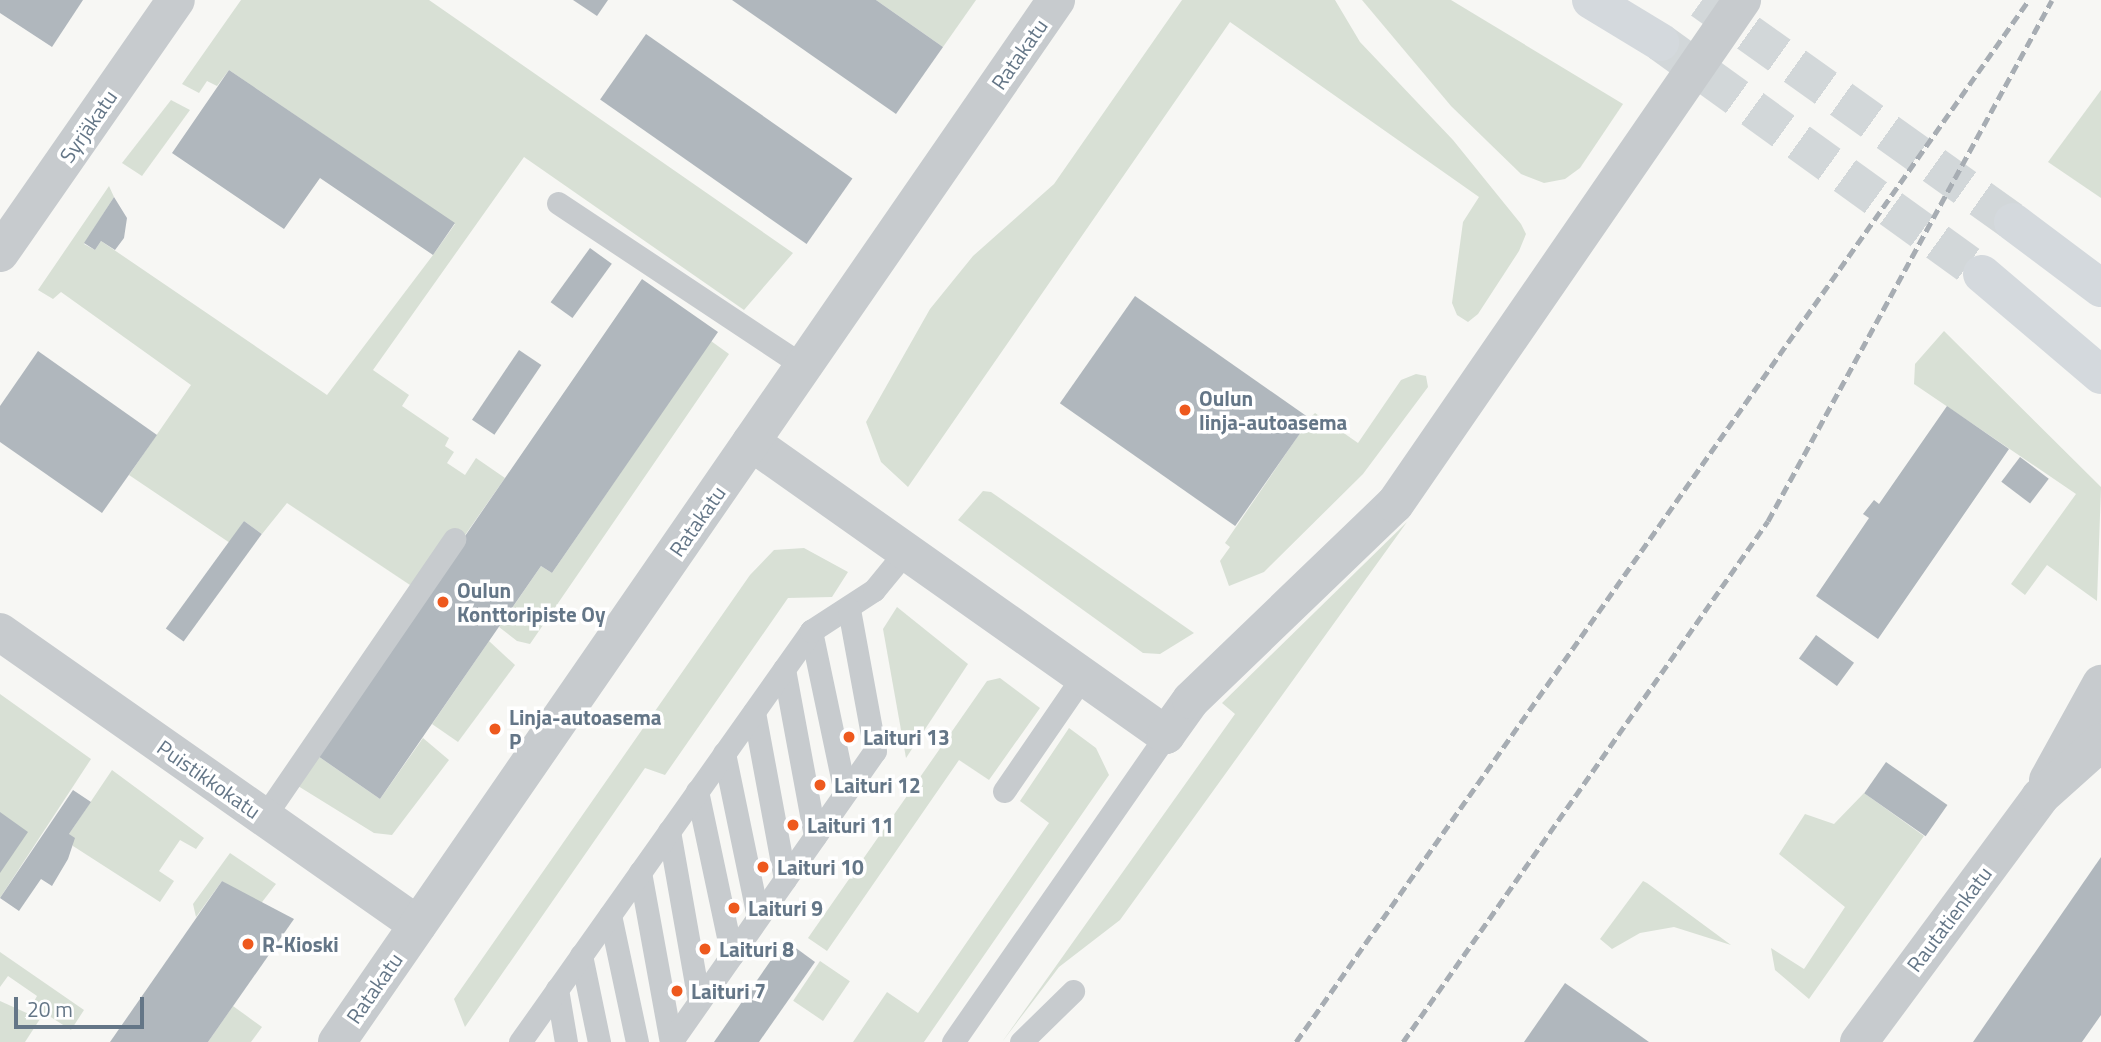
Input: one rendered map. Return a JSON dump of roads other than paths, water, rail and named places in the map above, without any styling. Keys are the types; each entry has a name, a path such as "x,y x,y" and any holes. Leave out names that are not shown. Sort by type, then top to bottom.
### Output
{"main road":[{"path":"1591,0 1660,42"},
{"path":"2013,222 2101,288"},
{"path":"1982,274 2101,375"}],"street":[{"name":"Syrjäkatu","path":"0,253 176,0"},
{"name":"Ratakatu","path":"337,1042 1056,0"},
{"path":"751,442 1166,735 1191,700 1395,504 1742,0"},
{"name":"Puistikkokatu","path":"0,632 418,925"},
{"name":"Rautatienkatu","path":"1859,1042 2040,797 2101,684"},
{"name":"Rautatienkatu","path":"2040,797 2101,742"}],"lane":[{"path":"558,203 803,366"},
{"path":"264,817 454,539"},
{"path":"522,1040 811,631 849,609 906,551"},
{"path":"671,1042 875,751 849,609"},
{"path":"811,631 845,792"},
{"path":"784,668 815,835"},
{"path":"1004,791 1083,676"},
{"path":"754,712 785,879"},
{"path":"953,1042 1166,735"},
{"path":"724,753 758,917"},
{"path":"697,791 732,955"},
{"path":"669,831 699,1001"},
{"path":"640,872 671,1042"},
{"path":"610,915 637,1042"},
{"path":"582,955 599,1042"},
{"path":"557,989 566,1042"},
{"path":"1021,1042 1073,991"}],"tunnel":[{"path":"1702,0 2013,222"},
{"path":"1660,42 1982,274"}],"railway":[{"path":"1296,1042 2029,0"},
{"path":"1403,1042 1768,521 2052,0"}],"place":[{"name":"Oulun linja-autoasema","path":"1185,410"},
{"name":"Oulun Konttoripiste Oy","path":"443,602"},
{"name":"Linja-autoasema P","path":"495,729"},
{"name":"Laituri 13","path":"849,737"},
{"name":"Laituri 12","path":"820,785"},
{"name":"Laituri 11","path":"793,825"},
{"name":"Laituri 10","path":"763,867"},
{"name":"Laituri 9","path":"734,908"},
{"name":"R-Kioski","path":"248,944"},
{"name":"Laituri 8","path":"705,949"},
{"name":"Laituri 7","path":"677,991"}]}
